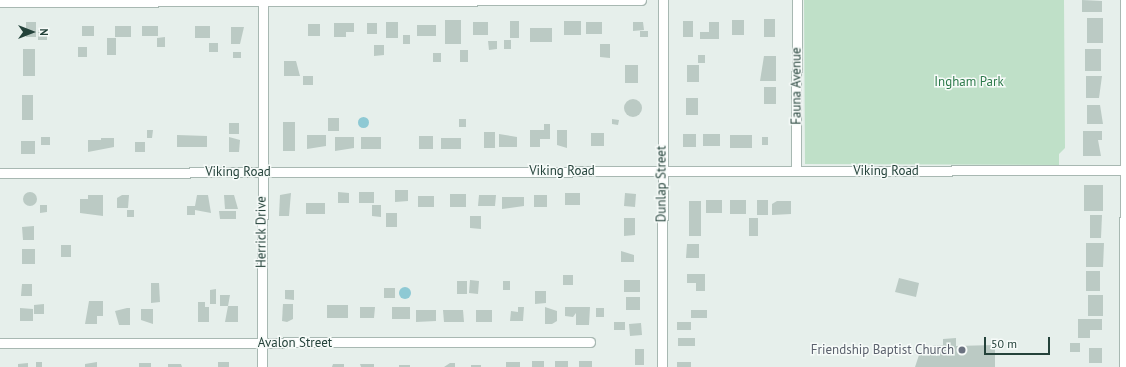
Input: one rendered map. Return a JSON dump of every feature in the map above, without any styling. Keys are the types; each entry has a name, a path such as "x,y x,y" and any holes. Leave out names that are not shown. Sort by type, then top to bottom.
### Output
{"street":[{"path":"0,2 642,0"},
{"name":"Dunlap Street","path":"662,0 662,367"},
{"name":"Fauna Avenue","path":"796,171 797,0"},
{"path":"1124,367 1125,0"},
{"name":"Herrick Drive","path":"262,1 262,367"},
{"name":"Viking Road","path":"0,173 262,171 1124,170"},
{"name":"Avalon Street","path":"0,342 590,342"}],"green space":[{"name":"Ingham Park","path":"804,0 1064,0 1065,148 1059,154 1059,165 805,164"}],"water":[{"path":"363,116 367,118 369,122 367,126 363,128 359,126 357,122 359,118"},
{"path":"403,287 407,287 411,293 407,299 403,299 399,295 399,291"}],"building":[{"path":"1082,0 1102,1 1102,12 1082,12"},
{"path":"1087,18 1103,18 1103,43 1087,43"},
{"path":"764,19 775,19 775,37 764,37"},
{"path":"445,20 461,20 461,44 445,44"},
{"path":"732,20 744,20 744,35 732,35"},
{"path":"510,21 519,21 519,38 510,38"},
{"path":"564,21 581,21 581,35 564,35"},
{"path":"683,21 693,21 693,37 683,37"},
{"path":"26,22 36,22 36,37 26,37"},
{"path":"386,22 398,22 398,38 386,38"},
{"path":"473,22 488,22 488,35 473,35"},
{"path":"586,22 602,22 602,34 586,34"},
{"path":"633,22 643,22 644,30 633,31"},
{"path":"709,22 719,22 719,39 700,39 700,32 709,32"},
{"path":"334,23 354,23 354,32 346,32 346,37 334,37"},
{"path":"367,23 377,23 377,34 367,34"},
{"path":"308,24 320,24 320,36 308,36"},
{"path":"417,25 436,25 436,36 417,36"},
{"path":"82,26 94,26 94,36 82,36"},
{"path":"115,26 131,26 131,37 115,37"},
{"path":"142,26 158,26 158,36 142,36"},
{"path":"195,26 210,26 210,38 195,38"},
{"path":"231,27 244,27 240,44 231,44"},
{"path":"530,28 552,28 552,42 530,42"},
{"path":"38,30 47,30 47,40 38,40"},
{"path":"640,31 648,31 648,37 640,37"},
{"path":"403,35 410,35 410,44 403,44"},
{"path":"165,37 165,47 157,47 157,38"},
{"path":"107,38 116,38 116,55 107,55"},
{"path":"504,40 511,40 511,49 504,49"},
{"path":"488,41 497,41 497,49 489,50"},
{"path":"209,43 218,43 218,52 209,52"},
{"path":"600,44 610,44 610,58 600,57"},
{"path":"374,45 384,45 384,55 374,56"},
{"path":"78,47 87,47 87,57 78,57"},
{"path":"23,49 35,49 35,76 23,76"},
{"path":"1085,49 1101,49 1101,71 1085,71"},
{"path":"460,50 468,50 468,62 460,62"},
{"path":"233,52 241,52 241,58 233,58"},
{"path":"433,53 441,53 441,62 433,62"},
{"path":"698,55 705,55 705,63 698,63"},
{"path":"764,56 776,56 776,81 760,81"},
{"path":"284,61 296,61 300,76 284,76"},
{"path":"625,65 638,65 638,83 625,83"},
{"path":"687,65 699,65 699,82 687,82"},
{"path":"303,76 313,76 313,85 303,85"},
{"path":"1086,76 1102,76 1099,98 1086,98"},
{"path":"764,87 776,87 776,104 764,104"},
{"path":"22,95 33,95 33,120 22,120"},
{"path":"686,98 698,98 698,115 686,115"},
{"path":"633,99 639,102 642,108 639,114 633,117 627,114 624,108 627,102"},
{"path":"1087,105 1100,105 1103,124 1087,124"},
{"path":"328,118 339,118 339,131 328,131"},
{"path":"459,119 466,119 466,127 459,127"},
{"path":"612,119 619,120 618,125 612,124"},
{"path":"283,122 295,122 295,151 283,151"},
{"path":"229,123 239,123 239,134 229,134"},
{"path":"544,124 550,124 550,139 540,139 540,147 530,147 530,130 544,130"},
{"path":"147,130 153,130 152,138 147,138"},
{"path":"557,130 567,130 567,148 557,145"},
{"path":"1083,131 1102,131 1102,140 1098,140 1101,156 1083,156"},
{"path":"484,132 495,132 495,148 484,148"},
{"path":"591,133 604,133 604,146 591,146"},
{"path":"499,134 517,137 517,147 499,147"},
{"path":"683,134 696,134 696,147 683,147"},
{"path":"703,134 720,134 720,146 703,146"},
{"path":"177,135 207,136 207,147 177,147"},
{"path":"307,135 326,135 326,146 307,149"},
{"path":"730,135 752,135 752,148 730,148"},
{"path":"419,136 433,136 433,149 419,149"},
{"path":"41,137 50,137 50,145 41,145"},
{"path":"229,137 240,140 239,152 229,152"},
{"path":"335,137 354,137 354,148 335,151"},
{"path":"361,137 381,137 381,149 361,149"},
{"path":"762,137 768,137 768,145 762,145"},
{"path":"101,138 114,138 114,147 88,152 88,140 101,140"},
{"path":"441,138 461,138 461,149 441,149"},
{"path":"21,141 35,141 35,154 21,154"},
{"path":"135,142 145,142 145,152 135,152"},
{"path":"1084,185 1103,185 1103,211 1084,211"},
{"path":"395,190 408,190 408,201 395,202"},
{"path":"30,192 35,194 37,199 35,204 30,206 25,204 23,199 25,194"},
{"path":"338,192 349,193 349,203 338,203"},
{"path":"359,192 374,192 374,203 359,203"},
{"path":"291,193 289,216 279,216 280,195"},
{"path":"565,193 580,193 580,205 565,205"},
{"path":"625,193 636,194 635,207 624,206"},
{"path":"450,194 466,194 466,207 450,207"},
{"path":"88,195 103,195 103,216 80,213 80,199 88,199"},
{"path":"122,195 129,195 128,208 117,208 117,198"},
{"path":"197,195 208,195 211,213 195,210 195,215 187,215 187,206 195,206"},
{"path":"224,195 234,195 238,209 225,209"},
{"path":"479,195 496,195 495,206 478,206"},
{"path":"534,195 547,195 547,207 534,207"},
{"path":"418,196 434,196 434,207 418,207"},
{"path":"502,197 524,197 524,206 502,209"},
{"path":"706,200 722,200 722,213 706,213"},
{"path":"730,200 746,200 746,214 730,214"},
{"path":"757,200 768,200 768,215 757,215"},
{"path":"689,201 701,201 701,236 689,236"},
{"path":"777,201 791,201 791,214 772,215 772,204"},
{"path":"306,203 325,203 325,214 306,214"},
{"path":"40,205 47,205 47,212 40,213"},
{"path":"372,205 381,205 381,217 372,216"},
{"path":"127,210 134,210 134,217 127,217"},
{"path":"219,211 236,211 236,219 220,219"},
{"path":"386,213 397,213 397,227 386,227"},
{"path":"1090,215 1102,215 1101,238 1090,238"},
{"path":"470,216 481,216 481,229 470,228"},
{"path":"624,218 635,218 635,235 624,236"},
{"path":"749,218 758,218 758,236 749,236"},
{"path":"34,226 34,240 23,240 22,227"},
{"path":"1086,243 1104,243 1103,267 1086,267"},
{"path":"687,244 699,244 699,258 686,258"},
{"path":"61,245 71,245 71,257 61,257"},
{"path":"22,249 35,249 35,264 22,264"},
{"path":"621,251 634,255 634,262 621,262"},
{"path":"1086,271 1100,271 1100,291 1086,291"},
{"path":"687,274 705,274 705,291 696,291 696,283 687,283"},
{"path":"563,275 573,275 573,285 563,285"},
{"path":"899,278 919,283 916,297 895,292"},
{"path":"470,280 479,281 478,294 469,293"},
{"path":"624,280 640,280 640,292 624,292"},
{"path":"457,281 467,281 467,294 457,294"},
{"path":"503,281 510,281 510,290 503,290"},
{"path":"151,283 159,283 160,302 151,303"},
{"path":"22,284 32,284 32,296 21,296"},
{"path":"384,288 395,288 395,298 384,298"},
{"path":"216,289 216,304 210,304 210,290"},
{"path":"285,290 294,290 294,300 285,299"},
{"path":"535,291 546,291 546,303 535,304"},
{"path":"220,295 230,295 228,306 220,306"},
{"path":"1088,295 1103,295 1103,316 1088,316"},
{"path":"626,297 640,297 640,310 626,310"},
{"path":"89,301 103,301 103,316 97,316 97,324 85,324"},
{"path":"198,302 205,302 205,307 209,307 209,322 198,322"},
{"path":"44,304 44,314 34,314 34,305"},
{"path":"283,304 293,304 293,319 287,322 282,321"},
{"path":"327,305 348,305 348,318 327,318"},
{"path":"228,306 238,306 238,322 225,322"},
{"path":"360,307 375,307 374,318 360,318"},
{"path":"392,307 410,307 410,319 392,319"},
{"path":"518,307 524,307 523,321 510,321 511,311 518,312"},
{"path":"545,307 557,311 557,321 552,324 545,324"},
{"path":"565,307 590,307 589,325 576,325 576,313 573,317 565,316"},
{"path":"20,308 33,309 33,321 20,321"},
{"path":"130,308 130,325 119,325 115,311"},
{"path":"596,308 604,308 604,317 596,317"},
{"path":"141,309 153,309 153,324 141,320"},
{"path":"416,310 436,310 436,321 416,322"},
{"path":"443,310 463,310 464,322 444,322"},
{"path":"476,310 492,310 492,322 476,322"},
{"path":"691,310 707,310 707,318 691,318"},
{"path":"1078,319 1102,319 1102,330 1090,330 1090,338 1078,338"},
{"path":"614,322 625,322 625,330 614,330"},
{"path":"677,322 691,322 691,330 677,330"},
{"path":"641,323 642,335 630,336 629,324"},
{"path":"678,338 695,338 695,346 678,346"},
{"name":"Friendship Baptist Church","path":"956,338 956,346 995,345 995,367 915,367 919,355 926,355 933,345 943,345 943,339"},
{"path":"1070,343 1080,343 1080,352 1070,352"},
{"path":"1089,348 1102,348 1102,363 1089,363"},
{"path":"635,349 644,349 644,365 635,365"},
{"path":"532,361 544,361 544,367 532,367"},
{"path":"555,361 568,361 568,367 555,367"},
{"path":"579,361 592,361 592,367 579,367"},
{"path":"36,362 42,362 42,367 36,367"},
{"path":"97,362 97,367 85,367 85,364"},
{"path":"218,362 229,362 229,367 218,367"},
{"path":"506,362 520,362 520,367 506,367"},
{"path":"677,362 691,362 691,367 677,367"},
{"path":"28,363 28,367 18,367 18,364"},
{"path":"139,363 151,363 151,367 139,367"},
{"path":"450,363 455,363 455,367 444,367"},
{"path":"168,364 181,364 182,367 168,367"},
{"path":"333,364 344,364 344,367 332,367"},
{"path":"360,364 374,364 374,367 361,367"},
{"path":"399,365 410,365 410,367 399,367"},
{"path":"471,365 481,365 481,367 471,367"}],"place":[{"name":"Friendship Baptist Church","path":"962,350"}]}
